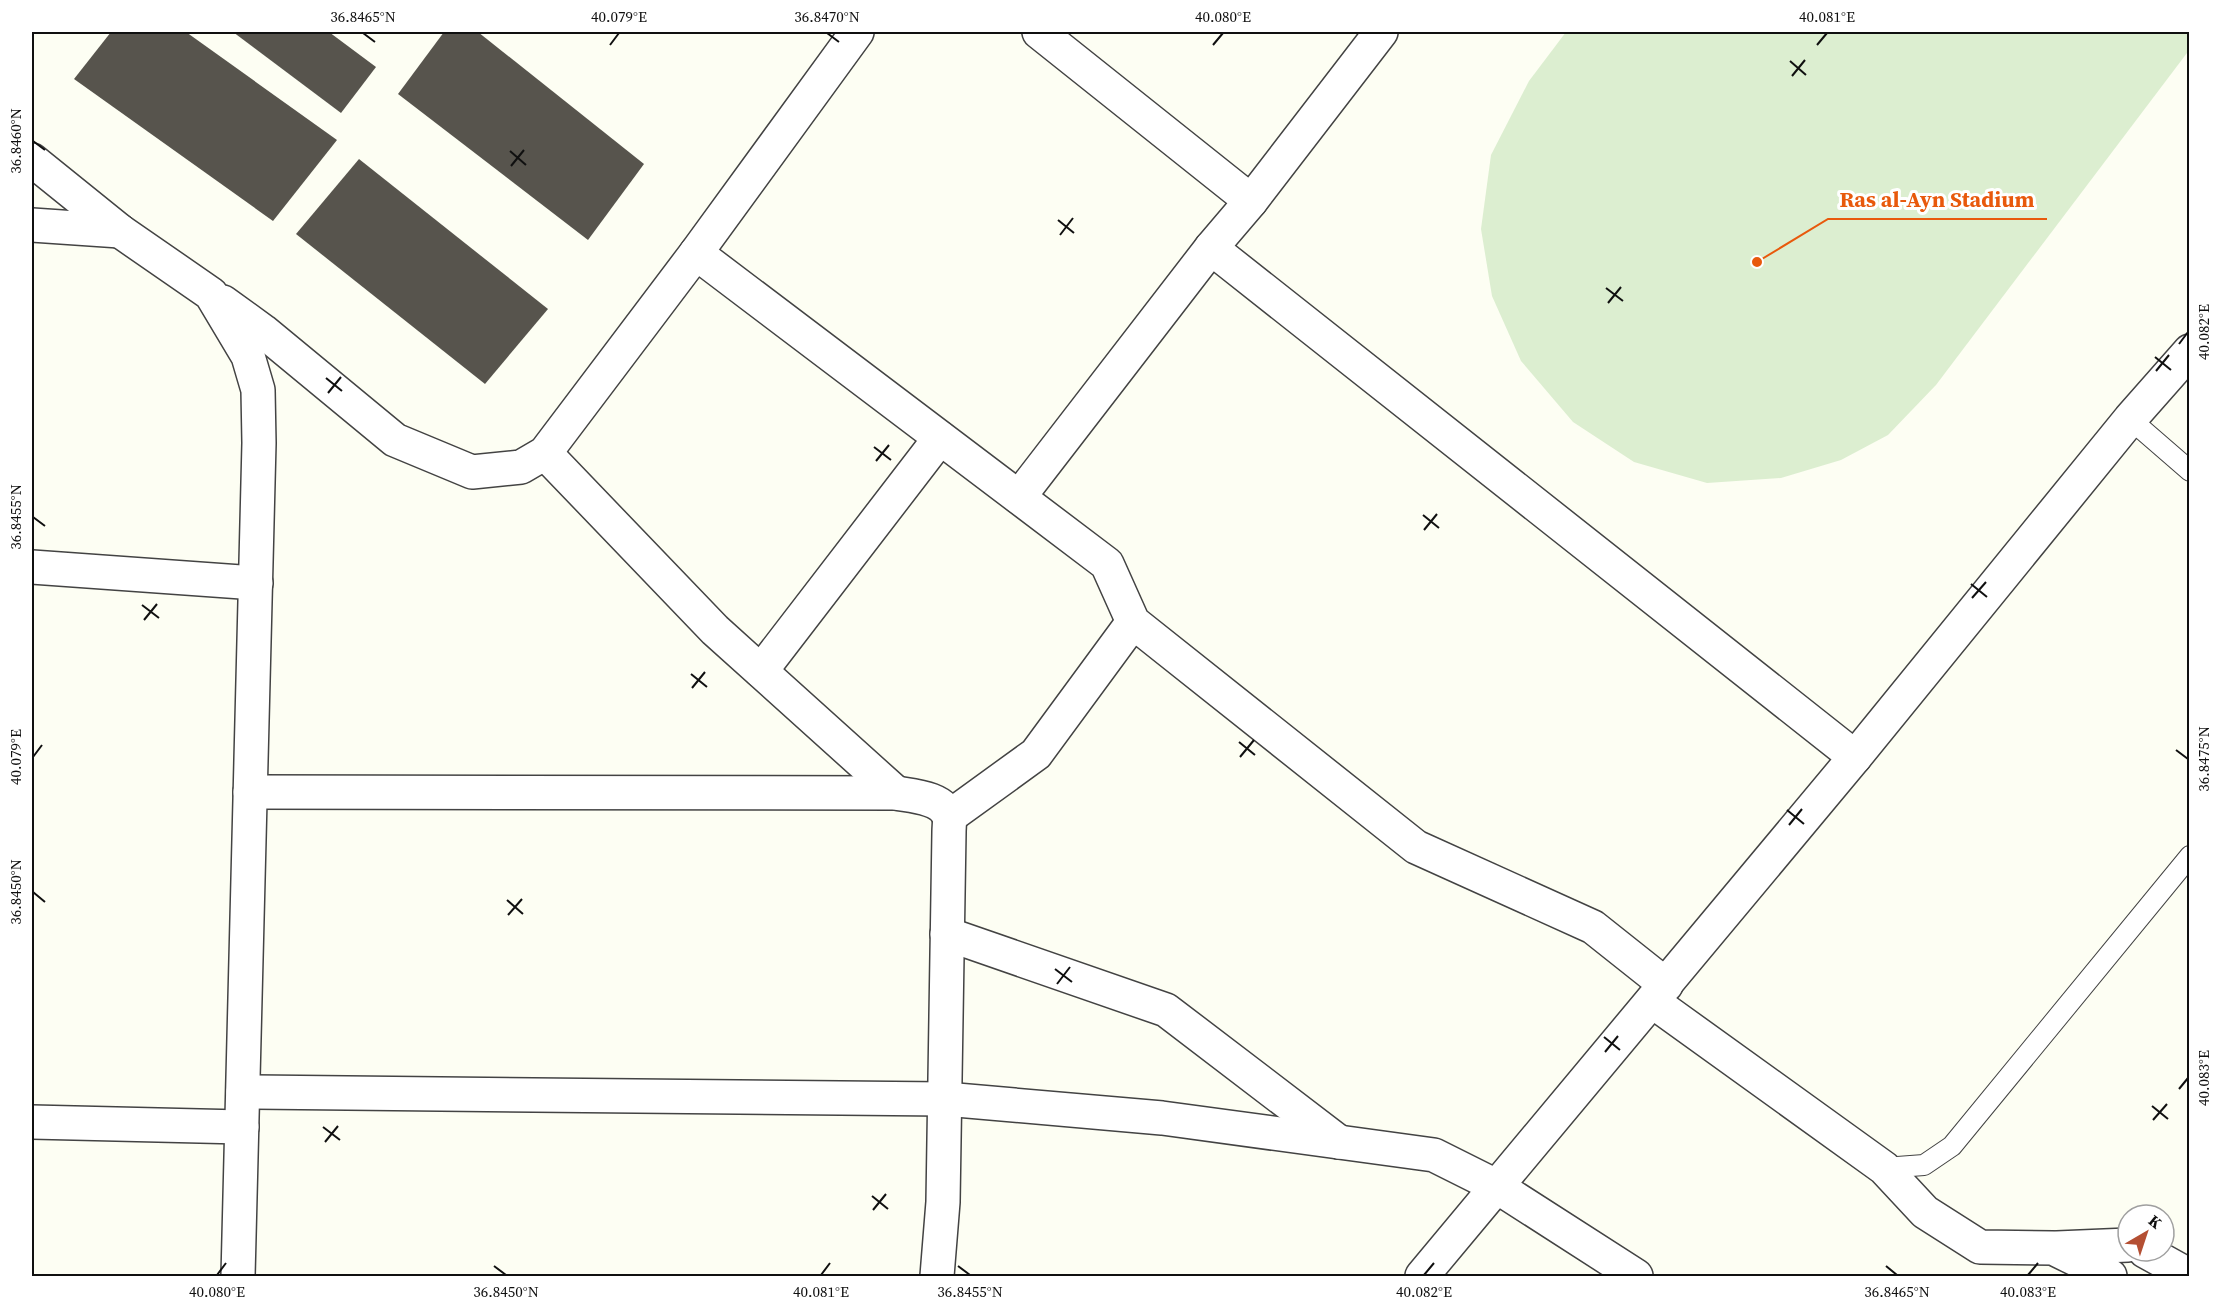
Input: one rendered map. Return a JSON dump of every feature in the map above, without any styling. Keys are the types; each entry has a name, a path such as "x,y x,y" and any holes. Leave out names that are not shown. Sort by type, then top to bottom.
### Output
{"street":[{"path":"32,160 120,231 263,331 395,440 472,472 521,467 545,453 696,253 857,32"},
{"path":"1040,32 1251,201"},
{"path":"1019,497 1210,248 1251,201 1381,32"},
{"path":"32,225 120,231"},
{"path":"1210,248 1855,757"},
{"path":"696,253 1107,564 1133,622 1416,847 1593,927 1659,993 1884,1168 1925,1212 1980,1247 2053,1248 2116,1245"},
{"path":"211,294 248,356 258,390 256,583 238,1276"},
{"path":"1422,1276 1855,757 2130,419 2190,351"},
{"path":"761,671 940,438"},
{"path":"545,453 715,630 896,793"},
{"path":"32,567 256,583"},
{"path":"949,817 1036,754 1133,622"},
{"path":"250,792 896,793 931,800 943,806 949,817 943,1202 937,1276"},
{"path":"947,934 1166,1010 1341,1143"},
{"path":"243,1092 945,1100 1162,1118 1434,1155 1496,1186 1636,1276"},
{"path":"32,1122 242,1127"},
{"path":"2053,1248 2110,1276"},
{"path":"2167,1263 2190,1276"}],"lane":[{"path":"2130,419 2190,471"},
{"path":"1884,1168 1924,1165 1952,1146 2190,856"}],"green space":[{"path":"1566,32 2189,32 2190,49 1936,385 1888,435 1841,460 1781,478 1707,483 1634,462 1573,422 1521,361 1492,296 1481,229 1491,155 1529,81"}],"building":[{"path":"111,32 186,32 337,140 273,221 74,79"},
{"path":"233,32 329,32 376,67 341,113"},
{"path":"444,32 478,32 644,164 588,240 398,94"},
{"path":"359,159 548,309 485,384 296,234"}],"place":[{"name":"Ras al-Ayn Stadium","path":"1757,262"}]}
